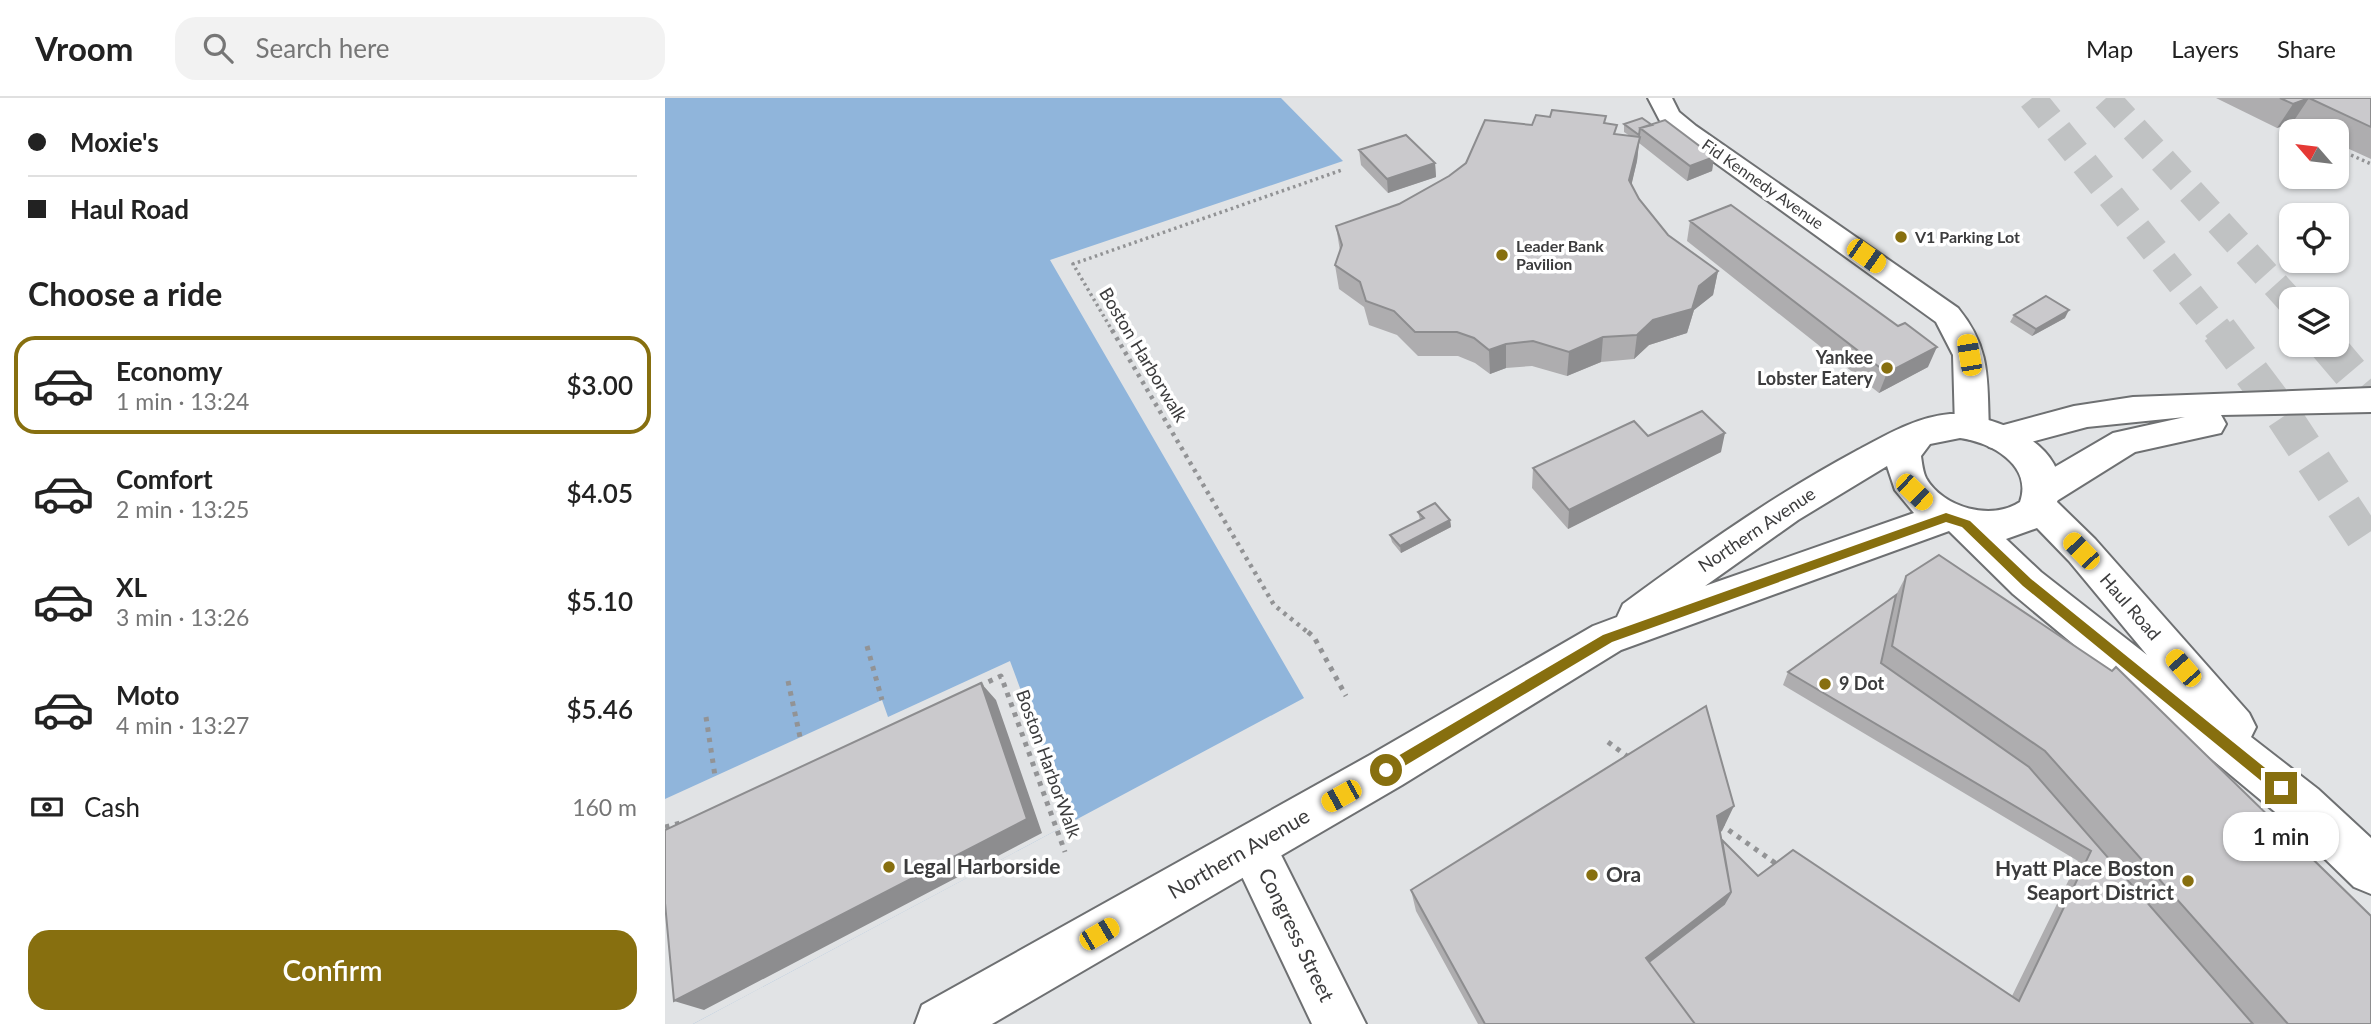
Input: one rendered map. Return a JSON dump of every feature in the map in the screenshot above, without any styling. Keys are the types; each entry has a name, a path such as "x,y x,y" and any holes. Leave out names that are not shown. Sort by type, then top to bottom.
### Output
{"main road":[{"name":"Fid Kennedy Avenue","path":"1660,98 1663,107 1677,124 1933,303 1960,328 1966,339 1986,433"},
{"name":"Northern Avenue","path":"941,1024 1607,639 1730,545 1825,483 1916,437 1941,427 1986,433 2100,413 2152,408 2371,400"},
{"name":"Northern Avenue","path":"1607,639 1956,521 1996,526 2014,523 2028,516 2040,499 2125,442 2317,402"},
{"path":"1986,433 2032,462 2040,477 2040,499"},
{"path":"1916,437 1907,445 1903,455 1906,479 1926,503 1956,521"},
{"name":"Haul Road","path":"2040,499 2081,551 2302,805"},
{"name":"Haul Road","path":"1956,521 2027,583 2302,805 2371,870"},
{"name":"Congress Street","path":"1252,846 1340,1024"}],"path":[{"path":"2349,153 2371,164"},
{"name":"Boston Harborwalk","path":"1342,170 1073,264 1274,605 1314,637 1346,696"},
{"path":"867,646 882,700"},
{"name":"Boston HarborWalk","path":"976,687 1001,676 1065,852"},
{"path":"788,681 800,737"},
{"path":"706,717 715,776"},
{"path":"1608,742 1634,761"},
{"path":"665,827 694,817"},
{"path":"1720,824 1790,872"}],"water":[{"path":"665,98 1281,98 1343,161 1050,260 1304,698 693,1024 665,1024"}],"pier":[{"path":"1010,661 1070,823 693,1024 665,1024 665,799 882,700 888,717"}],"building":[{"path":"2280,98 2309,98 2293,104"},
{"path":"2309,98 2371,98 2371,127"},
{"name":"Leader Bank Pavilion","path":"1552,110 1606,116 1604,123 1617,125 1614,134 1640,137 1629,180 1639,199 1668,235 1718,271 1699,286 1692,309 1653,320 1637,335 1603,337 1569,352 1533,341 1506,344 1489,350 1474,338 1457,332 1415,332 1394,311 1366,301 1360,282 1335,265 1342,245 1336,226 1399,204 1449,176 1466,163 1485,120 1532,125 1536,115 1550,117"},
{"path":"1642,118 1652,125 1640,128 1639,135 1624,124"},
{"path":"1665,120 1714,157 1690,166 1640,128"},
{"path":"1406,135 1435,163 1387,179 1359,150"},
{"path":"1731,205 1898,326 1905,323 1937,347 1887,373 1690,221"},
{"path":"2046,296 2069,310 2036,329 2014,315"},
{"path":"1702,411 1725,433 1569,510 1533,468 1634,421 1648,436"},
{"path":"1435,503 1450,520 1400,546 1390,535 1424,518 1418,512"},
{"name":"Hyatt Place Boston Seaport District","path":"1939,555 2112,671 2116,667 2371,916 2371,1024 2288,1024 2045,751 1892,646 1906,576"},
{"path":"1896,595 1881,663 2029,767 2253,1024 1695,1024 1649,962 1724,904 1731,892 1722,840 1758,876 1793,850 2019,1001 2091,851 1788,672"},
{"path":"981,683 1027,819 674,1001 665,903 665,830"},
{"name":"Ora","path":"1706,706 1734,806 1717,816 1731,892 1646,958 1695,1024 1485,1024 1411,890"}],"tunnel":[{"path":"2032,98 2220,332"},
{"path":"2106,98 2279,289"},
{"path":"2219,330 2283,415 2371,548"},
{"path":"2337,357 2371,397"}],"place":[{"name":"V1 Parking Lot","path":"1901,237"},
{"name":"Leader Bank Pavilion","path":"1502,255"},
{"name":"Yankee Lobster Eatery","path":"1887,368"},
{"name":"9 Dot","path":"1825,684"},
{"name":"Legal Harborside","path":"889,867"},
{"name":"Ora","path":"1592,875"},
{"name":"Hyatt Place Boston Seaport District","path":"2188,881"}],"route":[{"path":"1386,770 1607,639 1946,517 1966,524 1981,542 2027,583 2281,788"}]}
